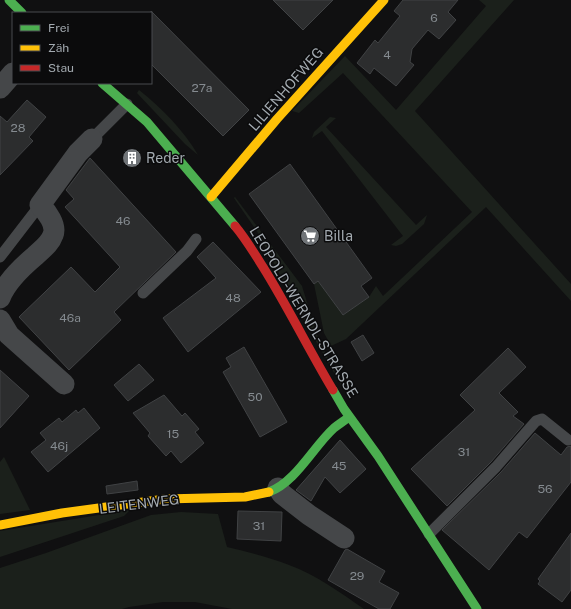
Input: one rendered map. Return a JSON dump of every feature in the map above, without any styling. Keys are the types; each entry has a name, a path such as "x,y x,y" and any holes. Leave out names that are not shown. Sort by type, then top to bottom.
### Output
{"street":[{"path":"9,0 21,12"},
{"name":"LILIENHOFWEG","path":"211,197 277,119 384,0"},
{"path":"0,88 12,74"},
{"name":"LEOPOLD-WERNDL-STRASSE","path":"103,84 147,122 245,238 280,294 349,417 378,456 477,609"},
{"path":"0,298 4,288 33,257 48,244 54,234 53,224 47,212 40,205 78,154 92,139"},
{"path":"0,320 9,336 64,384"},
{"name":"LEITENWEG","path":"0,525 62,513 165,499 246,497 260,495 278,488 288,480 334,428 349,417"},
{"path":"278,488 282,494 309,515 344,538"}],"lane":[{"path":"92,139 127,104"},
{"path":"0,257 40,205"},
{"path":"143,293 187,251 196,238"},
{"path":"428,534 496,467 536,421 542,419 568,440"}],"shaded area":[{"path":"479,0 514,0 415,111 571,284 571,301 486,207 346,339 331,346 324,333 314,284 318,281 343,315 369,297 376,286 383,296 472,212 343,73 299,113 292,111 345,56 396,110 486,6"},
{"path":"139,90 172,120 198,155 185,144 137,93"},
{"path":"330,117 336,118 326,127 416,225 427,215 424,224 402,244 396,246 391,245 403,236 322,131 312,138 314,132"},
{"path":"235,197 302,286 318,338 345,392 301,315 258,233 234,198"},
{"path":"4,457 30,510 0,514 0,462"},
{"path":"130,510 124,516 0,557 0,531"},
{"path":"181,512 218,514 227,547 266,557 299,569 328,585 364,609 232,609 195,602 163,602 122,609 0,609 0,568 151,515"}],"building":[{"path":"273,0 333,0 303,30"},
{"path":"403,0 458,0 448,12 456,20 439,39 428,30 412,49 410,62 414,65 396,86 374,68 370,74 357,63 375,40 378,43 400,16 394,11"},
{"path":"152,12 249,110 223,136 152,65"},
{"path":"27,100 46,117 29,137 33,141 0,175 0,116 7,122"},
{"path":"90,158 176,252 114,312 121,320 69,370 19,317 71,267 95,292 120,267 65,207 74,199 66,190"},
{"name":"Billa","path":"290,164 372,278 361,286 369,297 343,315 318,281 314,284 249,194"},
{"path":"213,242 261,292 188,352 163,318 216,278 197,257"},
{"path":"363,335 374,353 362,361 351,342"},
{"path":"244,347 287,422 260,437 223,372 231,367 226,358"},
{"path":"508,348 526,367 499,393 518,412 513,416 524,424 491,462 447,506 411,469 475,410 460,395"},
{"path":"139,364 154,380 128,401 114,385"},
{"path":"0,370 29,396 0,428"},
{"path":"164,395 182,416 185,413 199,429 195,432 204,443 181,463 171,451 166,456 148,436 150,433 133,413"},
{"path":"84,408 100,428 48,472 31,452 46,440 40,433 59,418 62,422 76,410 78,413"},
{"path":"535,433 561,455 567,447 571,446 571,482 527,538 519,532 489,570 442,530 501,472"},
{"path":"340,440 366,469 340,493 325,477 311,501 296,490"},
{"path":"137,481 138,490 107,494 106,486"},
{"path":"238,511 282,512 281,541 237,539"},
{"path":"571,533 571,590 562,602 538,584 540,581 538,579"},
{"path":"347,549 385,571 379,582 399,593 390,609 379,609 328,580"}],"traffic: fast":[{"path":"9,0 21,12"},
{"path":"103,84 147,122 235,226"},
{"path":"333,390 344,409 378,456 477,609"},
{"path":"269,492 288,480 326,436 349,417"}],"traffic: slow":[{"path":"211,197 277,119 384,0"},
{"path":"0,525 62,513 165,499 245,497 269,492"}],"traffic: jam":[{"path":"235,226 250,246 272,282 333,390"}],"place":[{"name":"Reder","path":"132,158"},
{"name":"Billa","path":"310,236"}]}
